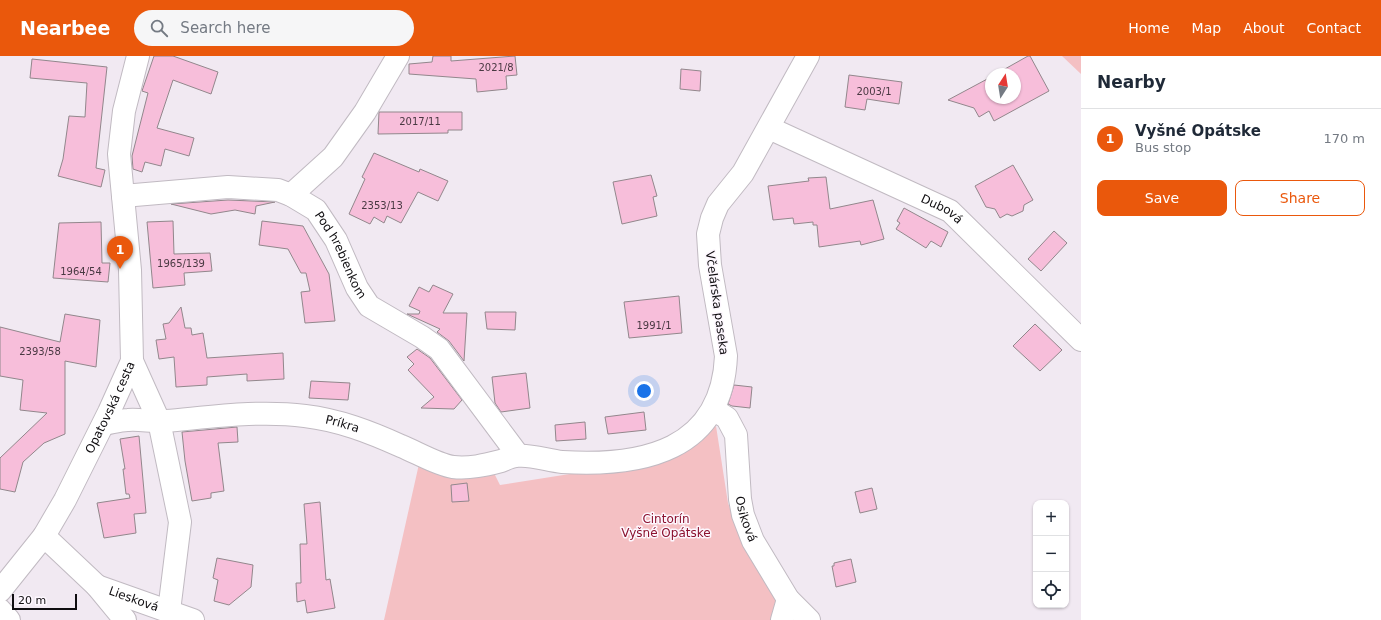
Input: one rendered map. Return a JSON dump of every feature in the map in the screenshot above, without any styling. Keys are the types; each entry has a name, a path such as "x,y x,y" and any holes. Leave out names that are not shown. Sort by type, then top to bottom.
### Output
{"street":[{"name":"Opatovská cesta","path":"0,591 44,536 104,424 132,361 130,270 120,154 123,118 138,56"},
{"path":"291,195 333,157 365,112 398,56"},
{"name":"Včelárska paseka","path":"518,456 561,462 597,462 653,454 670,448 695,434 713,409 722,382 726,356 710,264 708,234 712,218 718,204 743,173 808,56"},
{"name":"Dubová","path":"769,128 950,211 1081,340"},
{"name":"Pod hrebienkom","path":"123,196 228,187 278,190 291,195 316,210 336,240 357,288 369,306 422,337 439,349 518,456"},
{"path":"132,361 159,421 180,522 169,612"},
{"name":"Osiková","path":"713,409 726,418 736,435 740,500 743,515 753,541 788,599 809,620"},
{"name":"Príkra","path":"104,424 128,420 159,421 254,414 303,415 325,418 352,426 451,467 484,465 518,456"},
{"path":"44,536 97,586 125,620"},
{"name":"Liesková","path":"97,586 193,620"},
{"path":"782,620 788,599"},
{"path":"0,610 9,620"}],"green space":[{"path":"1062,56 1081,56 1081,74"},
{"name":"Cintorín Vyšné Opátske","path":"716,426 728,503 745,550 776,588 782,620 384,620 421,455 486,475 495,475 500,485 595,470 681,453"}],"building":[{"path":"154,56 173,56 218,72 211,94 173,80 157,128 194,138 189,156 165,149 161,166 145,162 142,172 133,169 132,156 148,93 142,91"},
{"path":"433,56 451,56 451,61 515,56 517,75 506,76 507,89 477,92 476,79 409,74 409,64 432,62"},
{"path":"1030,56 1049,91 994,121 989,111 979,117 974,108 948,100 985,80 985,104 1021,104 1021,68 1007,68"},
{"path":"32,59 107,67 96,168 105,170 101,187 58,176 63,159 69,116 85,117 87,83 30,78"},
{"path":"681,69 701,71 700,91 680,89"},
{"path":"849,75 902,82 899,104 867,99 865,110 845,107"},
{"path":"379,112 462,112 462,130 448,130 448,133 378,134"},
{"path":"374,153 419,172 420,169 448,181 438,201 418,192 401,223 387,216 384,223 374,217 370,224 349,214 365,179 362,177"},
{"path":"1013,165 1033,200 1024,205 1023,211 1012,216 1007,214 1000,218 995,209 986,207 975,186"},
{"path":"651,175 657,196 653,197 657,216 622,224 613,182"},
{"path":"826,177 830,209 873,200 884,239 861,245 860,241 819,247 817,225 813,225 813,222 794,224 793,218 773,220 768,186 809,181 808,178"},
{"path":"228,200 275,202 256,206 255,214 235,210 211,214 171,204"},
{"path":"904,208 948,232 941,247 931,241 926,248 896,229 900,223 897,221"},
{"path":"173,221 174,254 210,253 212,271 184,273 185,285 153,288 147,222"},
{"path":"262,221 303,226 329,274 335,321 305,323 301,292 310,291 306,273 301,273 288,249 259,245"},
{"path":"101,222 102,263 110,263 108,282 53,278 59,223"},
{"path":"1054,231 1067,243 1041,271 1028,259"},
{"path":"433,285 453,294 443,313 467,313 464,361 449,341 437,332 440,329 407,314 419,314 420,311 409,306 419,287 429,292"},
{"path":"679,296 682,333 629,338 624,302"},
{"path":"181,307 185,328 191,328 192,335 203,333 207,358 283,353 284,379 247,381 247,374 207,377 207,385 176,387 174,357 159,359 156,340 166,339 163,324 169,323"},
{"path":"485,312 516,312 515,330 487,329"},
{"path":"65,314 100,320 96,367 65,361 65,434 44,443 23,462 15,492 0,489 0,458 47,413 20,410 23,380 0,376 0,327 60,342"},
{"path":"1035,324 1062,350 1040,371 1013,346"},
{"path":"417,349 430,358 462,400 454,409 421,408 434,397 408,370 414,364 407,357"},
{"path":"526,373 530,408 501,412 495,403 492,377"},
{"path":"311,381 350,383 348,400 309,398"},
{"path":"734,385 752,387 750,408 732,406 728,404"},
{"path":"644,412 646,430 608,434 605,417"},
{"path":"585,422 586,439 556,441 555,425"},
{"path":"237,427 238,442 218,443 224,491 211,493 211,498 192,501 182,432"},
{"path":"139,436 146,513 134,514 136,533 104,538 97,503 130,498 129,494 126,494 123,469 125,469 120,439"},
{"path":"467,483 469,501 452,502 451,485"},
{"path":"872,488 877,509 860,513 855,492"},
{"path":"320,502 326,580 330,579 335,608 307,613 305,600 297,602 296,583 301,583 300,544 307,544 304,504"},
{"path":"217,558 253,565 251,587 229,605 214,601 218,580 213,578"},
{"path":"851,559 856,582 836,587 832,566 834,566 834,563"}],"place":[{"name":"Vyšné Opátske","path":"120,269"}]}
